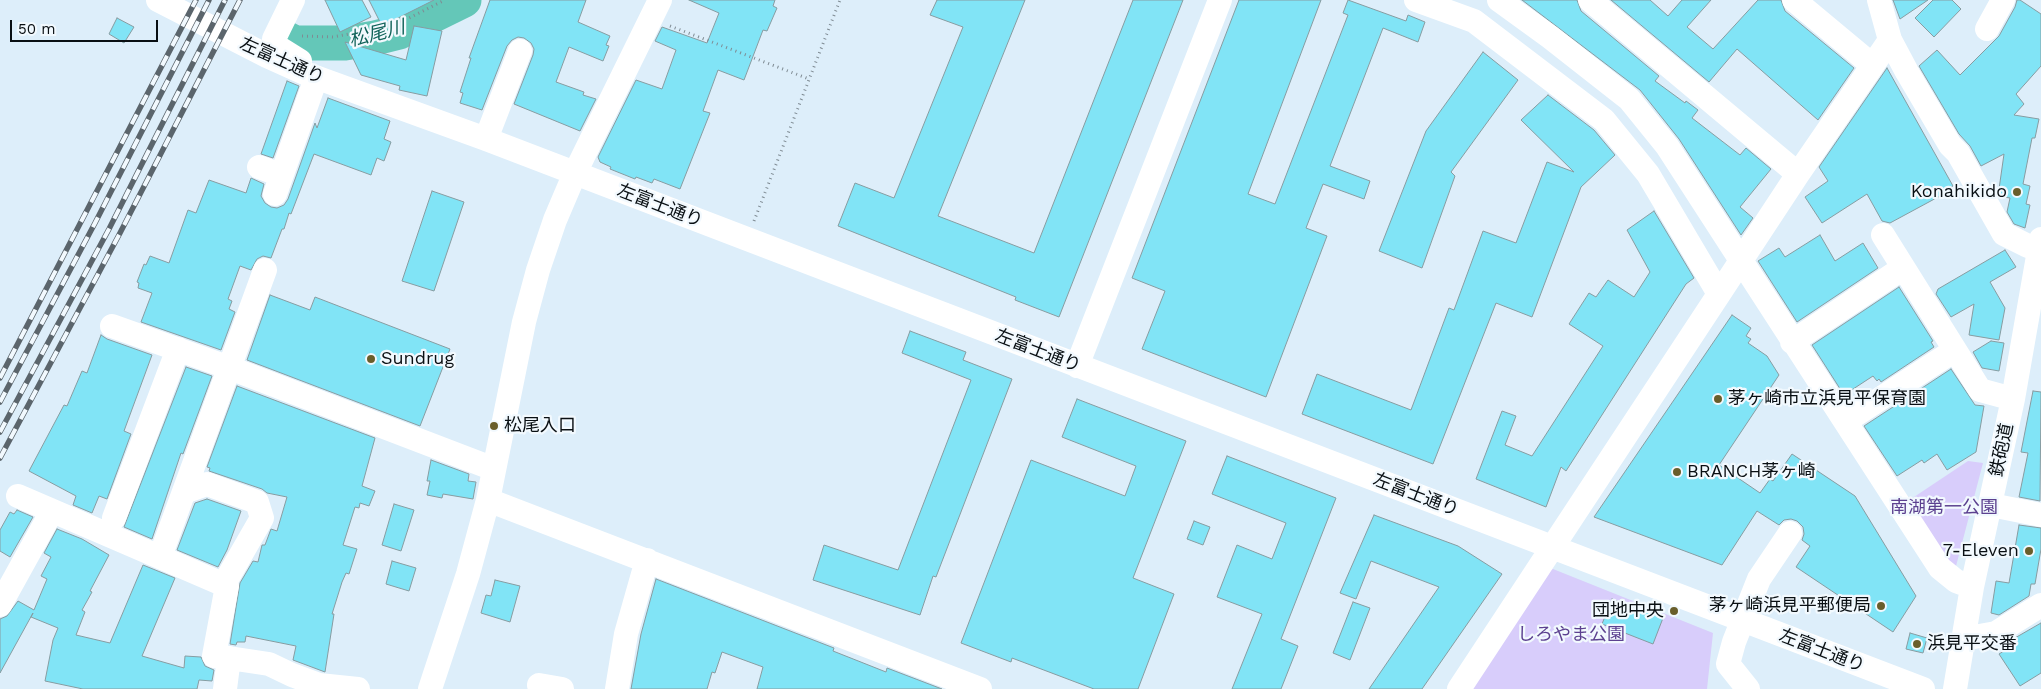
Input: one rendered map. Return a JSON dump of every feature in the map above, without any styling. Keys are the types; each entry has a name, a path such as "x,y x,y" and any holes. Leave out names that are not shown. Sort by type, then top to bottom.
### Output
{"street":[{"name":"左富士通り","path":"158,0 267,56 312,76 486,139 1923,689"},
{"path":"259,167 278,185 312,76 303,63 276,46 274,40 293,0"},
{"path":"1077,366 1220,0"},
{"path":"1416,0 1474,21 1604,120 1648,174 1719,294"},
{"path":"1499,0 1550,37 1628,99 1667,146 1792,342 1846,421 1940,568 1956,581 1972,587"},
{"path":"1590,0 1798,174"},
{"path":"1794,0 1872,65"},
{"path":"1879,0 1890,40 1916,88 1950,145 1958,153 2004,234 2040,246"},
{"path":"1987,29 2003,0"},
{"path":"430,689 468,574 488,500 524,322 547,245 575,173 655,9"},
{"path":"1459,689 1798,174 1890,40"},
{"path":"486,139 520,51"},
{"path":"1883,235 1980,390 2013,399"},
{"name":"鉄砲道","path":"1954,689 1972,587 2013,399 2040,246"},
{"path":"1792,342 1903,268"},
{"path":"160,557 265,270"},
{"path":"112,326 230,368 494,469"},
{"path":"114,518 178,349"},
{"path":"1846,421 1955,350"},
{"path":"184,492 207,484 257,502 262,518 224,584"},
{"path":"18,496 228,586 214,656 269,664 319,687 358,689"},
{"path":"488,500 647,560 930,680 980,689"},
{"path":"1991,505 2041,515"},
{"path":"0,605 52,511"},
{"path":"1748,689 1728,664 1730,656 1759,579 1790,533"},
{"path":"617,689 626,634 647,560"},
{"path":"1963,639 1996,633 2041,605"},
{"path":"225,689 230,658"},
{"path":"539,685 562,689"}],"path":[{"path":"277,31 298,36 333,37 356,34 382,28 445,0"},
{"path":"753,224 840,0"},
{"path":"655,9 810,79"}],"green space":[{"name":"南湖第一公園","path":"1968,461 1983,463 1955,570 1908,501"},
{"name":"しろやま公園","path":"1553,569 1713,633 1707,689 1470,689 1549,571"}],"building":[{"path":"325,0 362,0 371,17 340,32"},
{"path":"369,0 434,0 382,26"},
{"path":"490,0 586,0 578,22 610,36 606,45 609,46 603,61 569,47 556,82 584,92 583,95 596,99 580,131 514,104 534,49 531,43 524,38 518,37 507,46 482,110 460,103 463,93 460,92 471,58 469,58"},
{"path":"689,0 775,0 773,6 777,8 767,31 763,30 744,80 718,70 703,111 710,113 680,189 654,179 652,183 636,177 635,179 610,169 611,167 600,162 598,157 636,80 662,89 676,50 655,41 662,27 707,43 719,13"},
{"path":"937,0 1025,0 938,216 1034,253 1133,0 1183,0 1059,317 1015,300 1016,297 838,226 855,183 894,198 963,27 930,15"},
{"path":"1239,0 1321,0 1248,194 1275,204 1348,15 1343,13 1348,0 1406,21 1408,15 1425,22 1418,42 1383,28 1330,166 1370,181 1364,199 1323,184 1306,228 1327,236 1266,397 1142,349 1165,291 1132,278"},
{"path":"1522,0 1577,0 1581,11 1659,76 1655,81 1698,110 1692,118 1740,155 1746,148 1771,169 1740,207 1753,218 1741,235 1679,139 1640,90"},
{"path":"1611,0 1650,0 1668,16 1682,0 1711,0 1687,27 1713,49 1758,0 1781,0 1785,11 1854,68 1818,120 1737,49 1709,82"},
{"path":"1893,0 1928,0 1900,19"},
{"path":"1933,0 1952,0 1961,9 1934,37 1915,18"},
{"path":"2017,0 2020,0 2041,14 2041,66 2016,94 2024,104 2014,115 2039,119 2035,138 2032,138 2023,184 2030,186 2026,204 2030,205 2025,228 2014,224 2007,212 2010,198 1998,196 2004,154 1981,166 1970,146 1959,134 1919,66 1937,50 1960,75 1999,36"},
{"path":"117,18 134,27 124,43 109,34"},
{"path":"414,26 442,31 427,96 399,90 400,86 361,75 345,42 406,60"},
{"path":"1483,52 1518,80 1451,172 1455,176 1422,268 1379,251 1426,131"},
{"path":"1887,68 1953,186 1940,194 1940,196 1890,223 1882,221 1867,194 1822,223 1805,197 1828,181 1819,167"},
{"path":"287,81 299,86 273,158 261,154"},
{"path":"1548,95 1594,130 1615,155 1581,187 1532,317 1496,303 1433,464 1302,414 1317,374 1411,410 1449,308 1454,310 1483,231 1516,243 1547,162 1574,172 1521,120"},
{"path":"328,98 390,121 384,139 391,142 384,161 377,158 371,175 314,154 291,214 289,213 271,258 263,256 257,259 251,270 240,266 228,299 232,301 229,309 235,312 221,350 141,322 152,293 138,288 139,283 137,282 144,264 146,265 150,256 169,263 188,210 196,213 209,180 246,193 251,178 264,184 261,196 265,203 277,208 284,205 288,199 315,123 317,128"},
{"path":"432,191 464,202 434,291 402,281"},
{"path":"1654,211 1694,278 1686,284 1566,471 1561,467 1546,507 1476,479 1502,411 1516,416 1505,445 1532,456 1603,346 1569,324 1589,293 1596,297 1608,280 1634,297 1650,272 1627,230"},
{"path":"1820,235 1835,261 1863,243 1878,268 1797,322 1758,261 1779,248 1785,257"},
{"path":"2005,250 2016,267 1990,282 2005,308 1999,340 1969,335 1974,304 1951,317 1936,294 1938,289"},
{"path":"1899,287 1933,341 1931,342 1934,347 1881,382 1879,379 1877,381 1873,376 1844,395 1812,345"},
{"path":"270,295 310,310 315,297 450,349 420,426 247,360"},
{"name":"BRANCH茅ヶ崎","path":"1732,315 1751,328 1746,336 1751,339 1748,343 1767,356 1779,375 1719,465 1760,493 1770,479 1773,481 1792,454 1855,496 1916,596 1893,632 1796,567 1810,546 1802,540 1804,534 1803,527 1797,521 1791,519 1784,520 1779,525 1757,511 1722,565 1594,517"},
{"path":"910,331 966,352 963,360 1012,379 936,577 933,576 920,615 813,580 824,545 898,570 971,380 902,353"},
{"path":"101,335 107,339 152,355 124,431 131,434 107,499 99,496 92,513 73,505 76,496 29,471 64,405 67,406 82,371 87,373"},
{"path":"1991,341 2004,343 1999,371 1982,368 1973,352"},
{"path":"186,367 212,376 183,454 181,453 152,539 124,527"},
{"path":"1951,369 1975,405 1984,406 1976,452 1947,470 1937,454 1924,463 1922,460 1897,476 1864,426"},
{"path":"237,386 375,438 362,486 375,491 369,506 360,503 359,508 355,507 343,545 357,549 349,574 346,573 342,582 332,614 334,614 325,672 293,660 296,646 246,636 245,642 237,642 236,645 230,644 240,583 253,561 258,562 262,545 265,545 271,529 277,531 287,497 267,493 262,489 209,471 210,468 207,467"},
{"path":"2033,391 2041,392 2040,501 2019,497 2028,453 2021,452"},
{"path":"1077,399 1186,441 1133,578 1174,594 1138,689 1094,689 1012,658 1011,662 961,643 1031,460 1125,496 1136,466 1062,437"},
{"path":"1227,456 1336,498 1281,639 1298,646 1281,689 1232,689 1262,614 1217,597 1237,545 1272,559 1286,523 1212,494"},
{"path":"431,460 469,474 468,481 476,482 473,499 443,494 442,498 427,495 430,481 427,481"},
{"path":"207,499 241,511 227,550 218,567 177,550 195,503"},
{"path":"394,504 414,510 401,551 382,545"},
{"path":"17,510 33,517 10,557 0,551 0,530 10,512 14,514"},
{"path":"1374,515 1458,546 1502,574 1422,689 1369,689 1439,587 1371,561 1356,599 1340,593"},
{"path":"1194,521 1210,527 1203,545 1187,539"},
{"path":"2019,525 2041,528 2041,549 2035,584 2031,584 2029,596 1999,615 1991,613 1996,581 2009,583"},
{"path":"57,529 82,539 109,555 82,610 85,612 76,635 110,643 143,565 175,578 142,656 184,668 185,656 201,657 205,666 214,670 212,681 199,680 197,689 83,689 45,681 53,640 58,628 31,617 33,613 0,673 0,619 7,616 18,601 34,610 47,579 41,576 51,557 44,553"},
{"path":"392,561 416,568 409,591 386,584"},
{"path":"656,579 834,648 833,651 886,672 887,668 942,689 757,689 763,667 722,652 715,673 712,672 707,689 631,689 641,634"},
{"path":"495,580 520,586 510,622 481,613 486,595 491,596"},
{"path":"1612,599 1663,618 1653,644 1602,624"},
{"path":"1353,602 1370,608 1350,660 1333,653"},
{"path":"2041,623 2041,673 2020,686 1999,654 2004,651 2001,646"},
{"name":"浜見平交番","path":"1910,633 1927,638 1923,653 1906,649"}],"waterway":[{"name":"松尾川","path":"285,38 295,43 345,43 375,38 399,32 464,0"}],"railway":[{"path":"0,378 196,0"},
{"path":"0,402 95,223 209,0"},
{"path":"0,432 109,229 225,0"},
{"path":"0,458 120,233 240,0"}],"place":[{"name":"Konahikido","path":"2017,192"},
{"name":"Sundrug","path":"371,359"},
{"name":"茅ヶ崎市立浜見平保育園","path":"1718,399"},
{"name":"松尾入口","path":"494,426"},
{"name":"BRANCH茅ヶ崎","path":"1677,472"},
{"name":"7-Eleven","path":"2029,551"},
{"name":"茅ヶ崎浜見平郵便局","path":"1881,606"},
{"name":"団地中央","path":"1674,611"},
{"name":"浜見平交番","path":"1917,644"}]}
